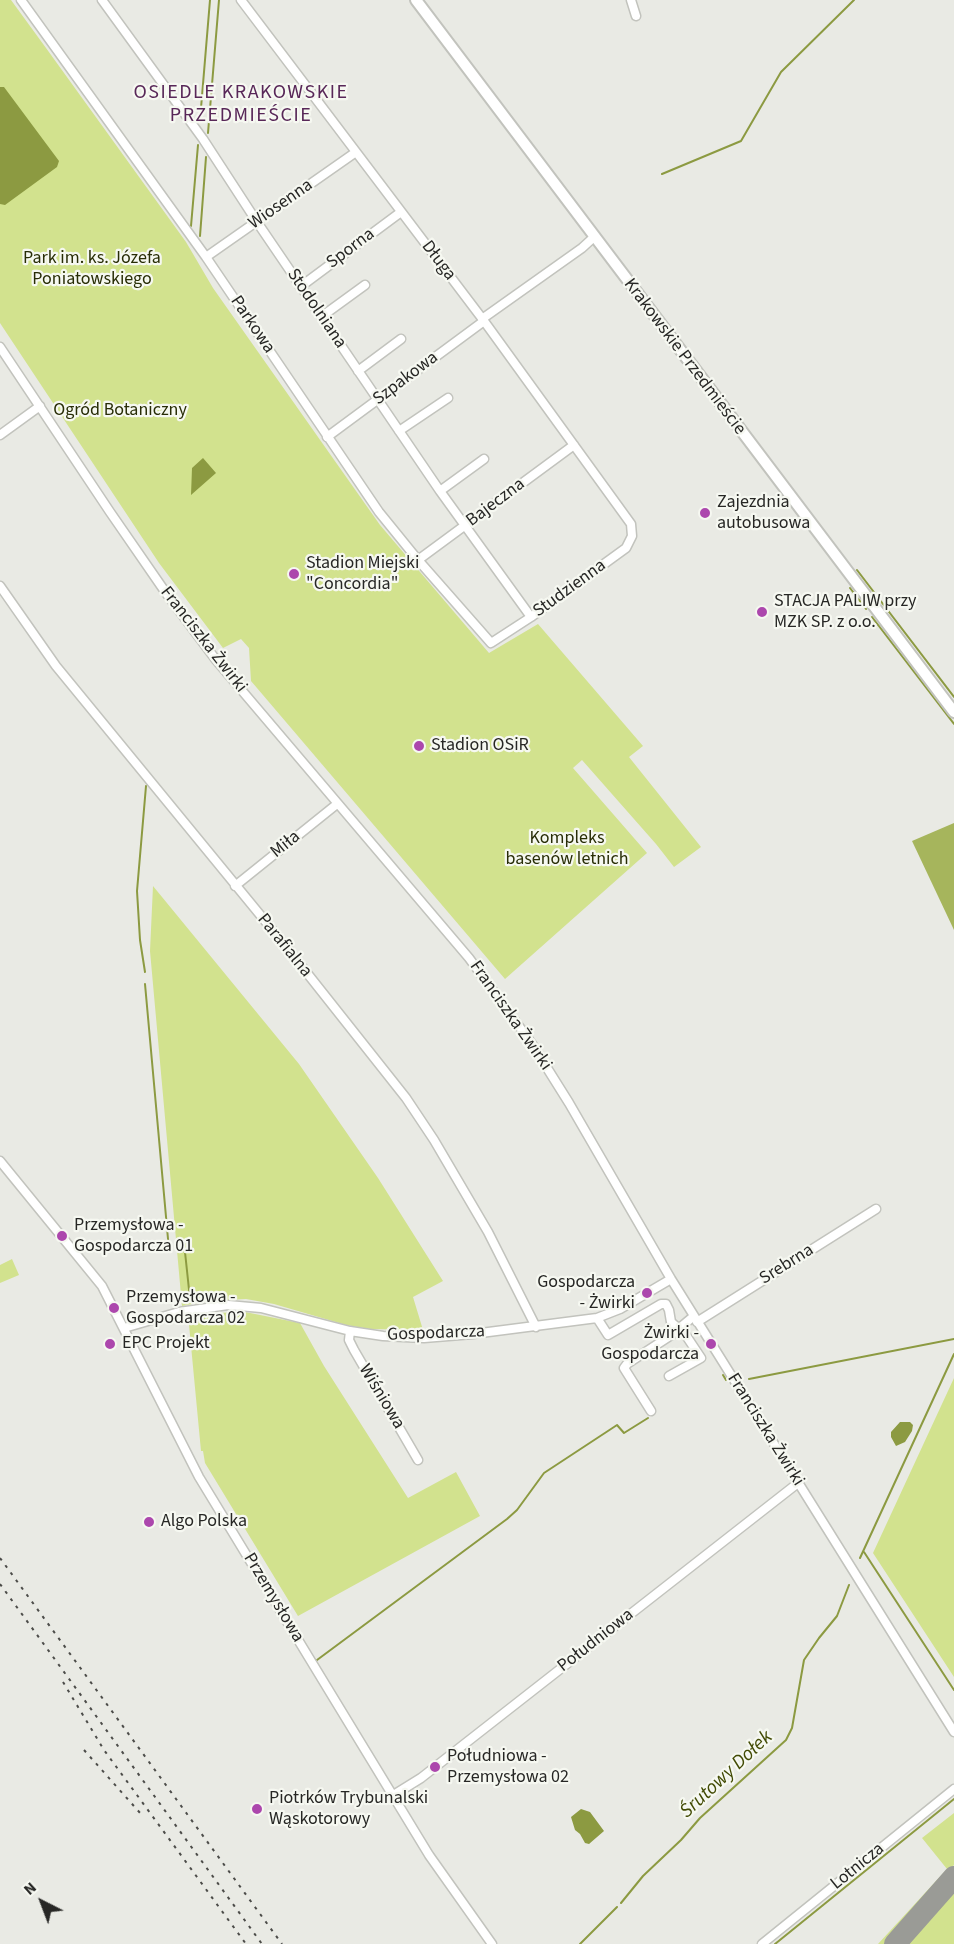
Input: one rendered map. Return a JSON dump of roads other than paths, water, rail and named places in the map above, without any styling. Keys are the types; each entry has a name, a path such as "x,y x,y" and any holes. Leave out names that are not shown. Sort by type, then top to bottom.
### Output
{"main road":[{"name":"Krakowskie Przedmieście","path":"416,0 954,712"}],"street":[{"name":"Parkowa","path":"21,0 206,257 379,512 491,643"},
{"name":"Stodolniana","path":"102,0 196,129 399,432 531,617"},
{"name":"Długa","path":"241,0 483,320 631,524"},
{"path":"631,0 636,16"},
{"name":"Wiosenna","path":"206,257 356,152"},
{"name":"Sporna","path":"300,287 401,212"},
{"name":"Szpakowa","path":"327,437 582,249 594,237"},
{"path":"321,317 365,285"},
{"path":"358,371 402,339"},
{"name":"Franciszka Żwirki","path":"0,347 122,530 216,660 469,958 532,1044 569,1103 671,1280 954,1732"},
{"path":"399,432 448,398"},
{"path":"0,435 40,406"},
{"name":"Bajeczna","path":"418,560 574,445"},
{"path":"440,491 484,459"},
{"name":"Studzienna","path":"491,643 626,548 632,536 631,524"},
{"name":"Parafialna","path":"0,586 56,666 406,1098 434,1140 488,1232 536,1327"},
{"name":"Miła","path":"235,886 337,804"},
{"name":"Przemysłowa","path":"0,1161 102,1286 199,1477 429,1855 492,1944"},
{"name":"Srebrna","path":"651,1411 624,1368 678,1329 876,1209"},
{"name":"Gospodarcza","path":"124,1328 179,1312 228,1305 261,1308 350,1331 383,1336 424,1338 473,1334 597,1318 620,1309 671,1280"},
{"path":"597,1318 608,1335 664,1303 669,1310 671,1322 685,1334 701,1358 669,1377"},
{"name":"Wiśniowa","path":"350,1331 350,1340 354,1350 418,1460"},
{"name":"Południowa","path":"392,1796 421,1778 798,1483"},
{"name":"Lotnicza","path":"762,1944 954,1789"}],"waterway":[{"path":"200,120 210,0"},
{"path":"208,133 219,0"},
{"path":"662,174 741,141 781,72 854,0"},
{"path":"191,226 198,145"},
{"path":"200,236 206,157"},
{"path":"857,570 954,697"},
{"path":"850,588 866,609"},
{"path":"872,617 954,724"},
{"path":"145,972 140,940 137,891 146,786"},
{"path":"145,984 169,1250 171,1250"},
{"path":"176,1249 185,1252 190,1299"},
{"path":"749,1379 954,1339"},
{"name":"Śrutowy Dołek","path":"860,1558 954,1354"},
{"path":"723,1375 726,1380"},
{"path":"317,1660 507,1519 517,1510 544,1473 617,1425 624,1433 648,1418"},
{"path":"864,1552 954,1690"},
{"name":"Śrutowy Dołek","path":"621,1903 643,1876 681,1840 700,1818 786,1740 792,1728 804,1660 837,1616 849,1585"},
{"path":"775,1944 954,1799"},
{"name":"Śrutowy Dołek","path":"580,1944 617,1907"}],"railway":[{"path":"0,1558 282,1944"},
{"path":"0,1584 262,1944"},
{"path":"63,1682 104,1750 246,1944"},
{"path":"84,1750 141,1814"}],"place":[{"name":"Zajezdnia autobusowa","path":"705,513"},
{"name":"Stadion Miejski \"Concordia\"","path":"294,574"},
{"name":"STACJA PALIW przy MZK SP. z o.o.","path":"762,612"},
{"name":"Stadion OSiR","path":"419,746"},
{"name":"Przemysłowa - Gospodarcza 01","path":"62,1236"},
{"name":"Gospodarcza - Żwirki","path":"647,1293"},
{"name":"Przemysłowa - Gospodarcza 02","path":"114,1308"},
{"name":"EPC Projekt","path":"110,1344"},
{"name":"Żwirki - Gospodarcza","path":"711,1344"},
{"name":"Algo Polska","path":"149,1522"},
{"name":"Południowa - Przemysłowa 02","path":"435,1767"},
{"name":"Piotrków Trybunalski Wąskotorowy","path":"257,1809"}],"district":[{"name":"OSIEDLE KRAKOWSKIE PRZEDMIEŚCIE","path":"241,106"}],"park label":[{"name":"Park im. ks. Józefa Poniatowskiego","path":"92,269"},
{"name":"Ogród Botaniczny","path":"120,411"},
{"name":"Kompleks basenów letnich","path":"567,849"}]}
